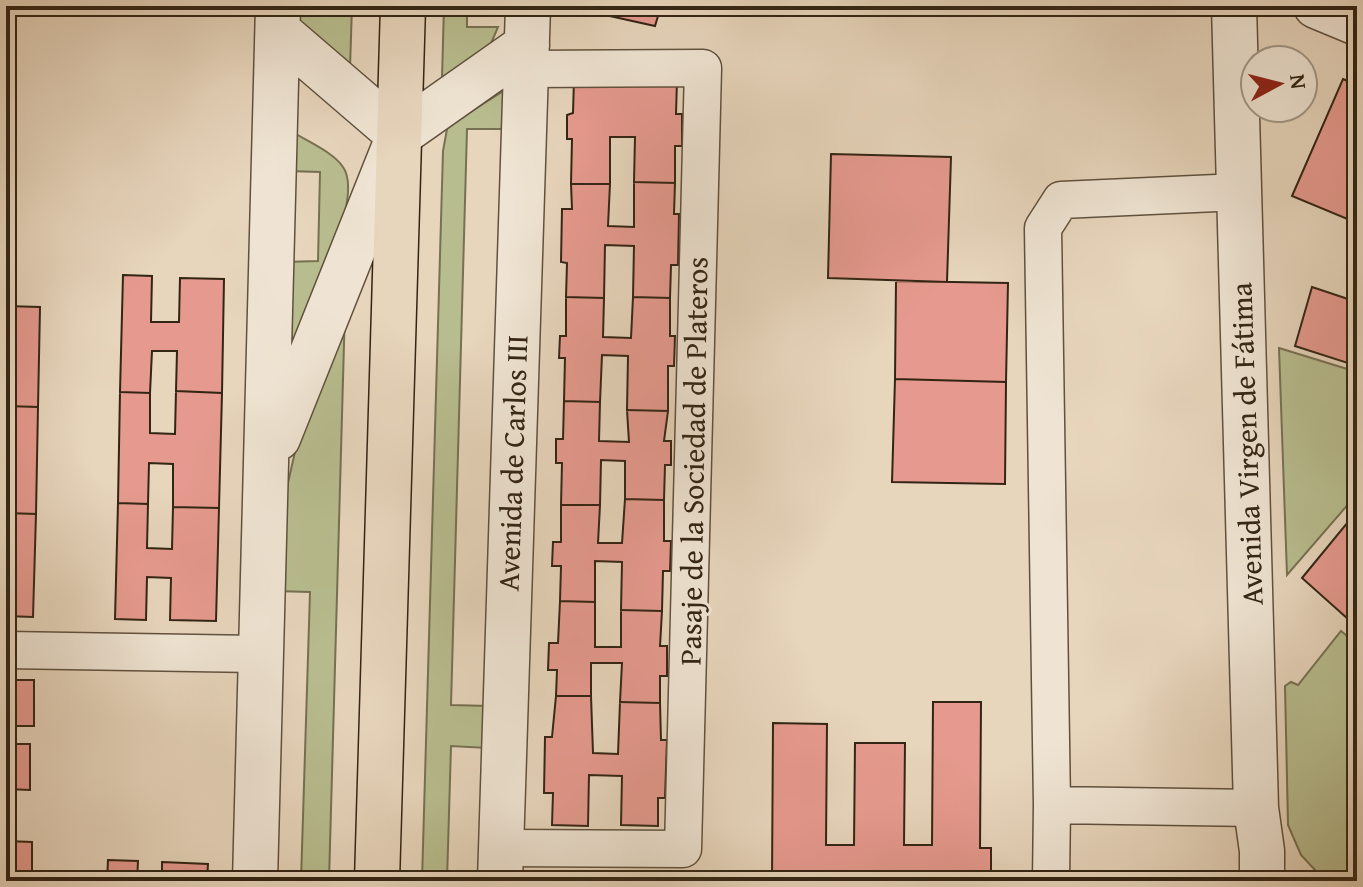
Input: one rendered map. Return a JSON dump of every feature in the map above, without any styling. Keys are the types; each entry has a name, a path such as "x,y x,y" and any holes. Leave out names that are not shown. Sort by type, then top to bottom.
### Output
{"main road":[{"path":"377,881 403,6"}],"street":[{"name":"Avenida Virgen de Fátima","path":"1234,6 1256,808 1272,871"},
{"path":"1316,6 1357,23"},
{"path":"278,18 399,135"},
{"path":"255,881 278,18"},
{"path":"266,466 399,135 527,40"},
{"name":"Avenida de Carlos III","path":"501,864 503,724 527,40"},
{"name":"Pasaje de la Sociedad de Plateros","path":"501,864 683,849 703,68 527,40"},
{"path":"1051,881 1043,228 1061,200 1239,192"},
{"path":"6,650 260,654"},
{"path":"1052,805 1256,808"}],"green space":[{"path":"291,6 352,6 350,68 313,48"},
{"path":"444,6 467,6 467,27 498,27 490,46 442,78"},
{"path":"502,92 506,94 505,129 467,129 451,705 489,706 487,748 451,746 447,881 422,881 443,151 447,129 454,122"},
{"path":"293,132 339,162 348,183 347,204 331,258 290,351 285,262 318,261 320,172 287,171"},
{"path":"345,308 329,881 301,881 310,592 275,591 288,483 301,425"},
{"path":"1279,348 1357,372 1354,387 1357,389 1357,494 1287,575"},
{"path":"1341,631 1357,644 1357,869 1338,876 1316,871 1301,855 1288,825 1285,686 1291,682 1298,685"}],"building":[{"path":"6,6 11,6 10,41 15,41 13,114 6,114"},
{"path":"588,6 661,6 655,26 587,11"},
{"path":"574,79 677,80 676,114 682,114 682,146 675,146 675,183 634,182 635,137 610,137 610,184 571,184 572,139 567,139 567,115 573,113"},
{"path":"1343,79 1357,85 1357,223 1292,196"},
{"path":"831,154 951,157 947,282 828,278"},
{"path":"634,182 675,183 674,214 679,214 678,265 671,265 670,298 633,297 634,246 605,245 604,298 566,297 567,263 561,262 562,209 572,209 571,184 610,184 608,226 634,227"},
{"path":"123,275 152,276 151,322 179,322 180,278 224,279 222,393 176,391 177,351 152,351 150,393 120,392"},
{"path":"896,281 1008,283 1006,382 895,379"},
{"path":"1312,287 1357,302 1357,366 1295,346"},
{"path":"566,297 604,298 603,337 631,338 633,297 670,298 670,336 675,336 674,366 668,366 668,411 627,410 628,356 602,355 600,402 564,401 565,358 559,358 560,336 566,336"},
{"path":"6,306 40,307 38,407 6,406"},
{"path":"895,379 1006,382 1005,484 892,482"},
{"path":"176,391 222,393 219,508 173,507 173,464 149,463 148,504 118,503 120,392 150,393 150,433 175,434"},
{"path":"564,401 600,402 599,441 629,442 627,410 668,411 664,441 671,441 671,465 665,465 664,500 625,499 625,461 601,460 600,505 561,505 562,463 556,463 556,439 563,439"},
{"path":"6,406 38,407 36,514 6,513"},
{"path":"625,499 664,500 664,541 671,541 670,571 663,571 662,611 621,610 622,562 595,561 595,602 560,601 561,566 552,566 553,542 561,542 561,505 600,505 598,543 622,543"},
{"path":"118,503 148,504 147,548 172,549 173,507 219,508 216,621 170,620 171,578 147,577 146,620 115,619"},
{"path":"1357,511 1357,608 1348,619 1302,578"},
{"path":"6,513 36,514 33,617 6,616"},
{"path":"560,601 595,602 595,647 621,647 621,610 662,611 660,646 667,646 667,676 660,676 660,703 620,702 622,663 591,663 591,696 556,696 557,670 548,670 549,643 558,643"},
{"path":"6,680 34,680 34,726 6,726"},
{"path":"556,696 591,696 593,753 618,754 620,702 660,703 661,740 667,740 665,798 658,798 658,826 621,825 622,776 589,775 588,826 552,825 553,793 544,793 545,737 552,737"},
{"path":"933,702 981,702 980,848 991,848 991,875 976,875 976,881 932,881 932,877 907,877 907,881 851,881 851,878 772,881 773,723 827,724 826,845 854,845 855,743 905,743 904,845 932,845"},
{"path":"6,744 30,744 30,790 6,789"},
{"path":"6,841 32,842 32,881 6,881"},
{"path":"108,860 138,861 137,881 107,881"},
{"path":"162,862 208,864 207,881 162,881"},
{"path":"595,880 595,881 540,881"}]}
